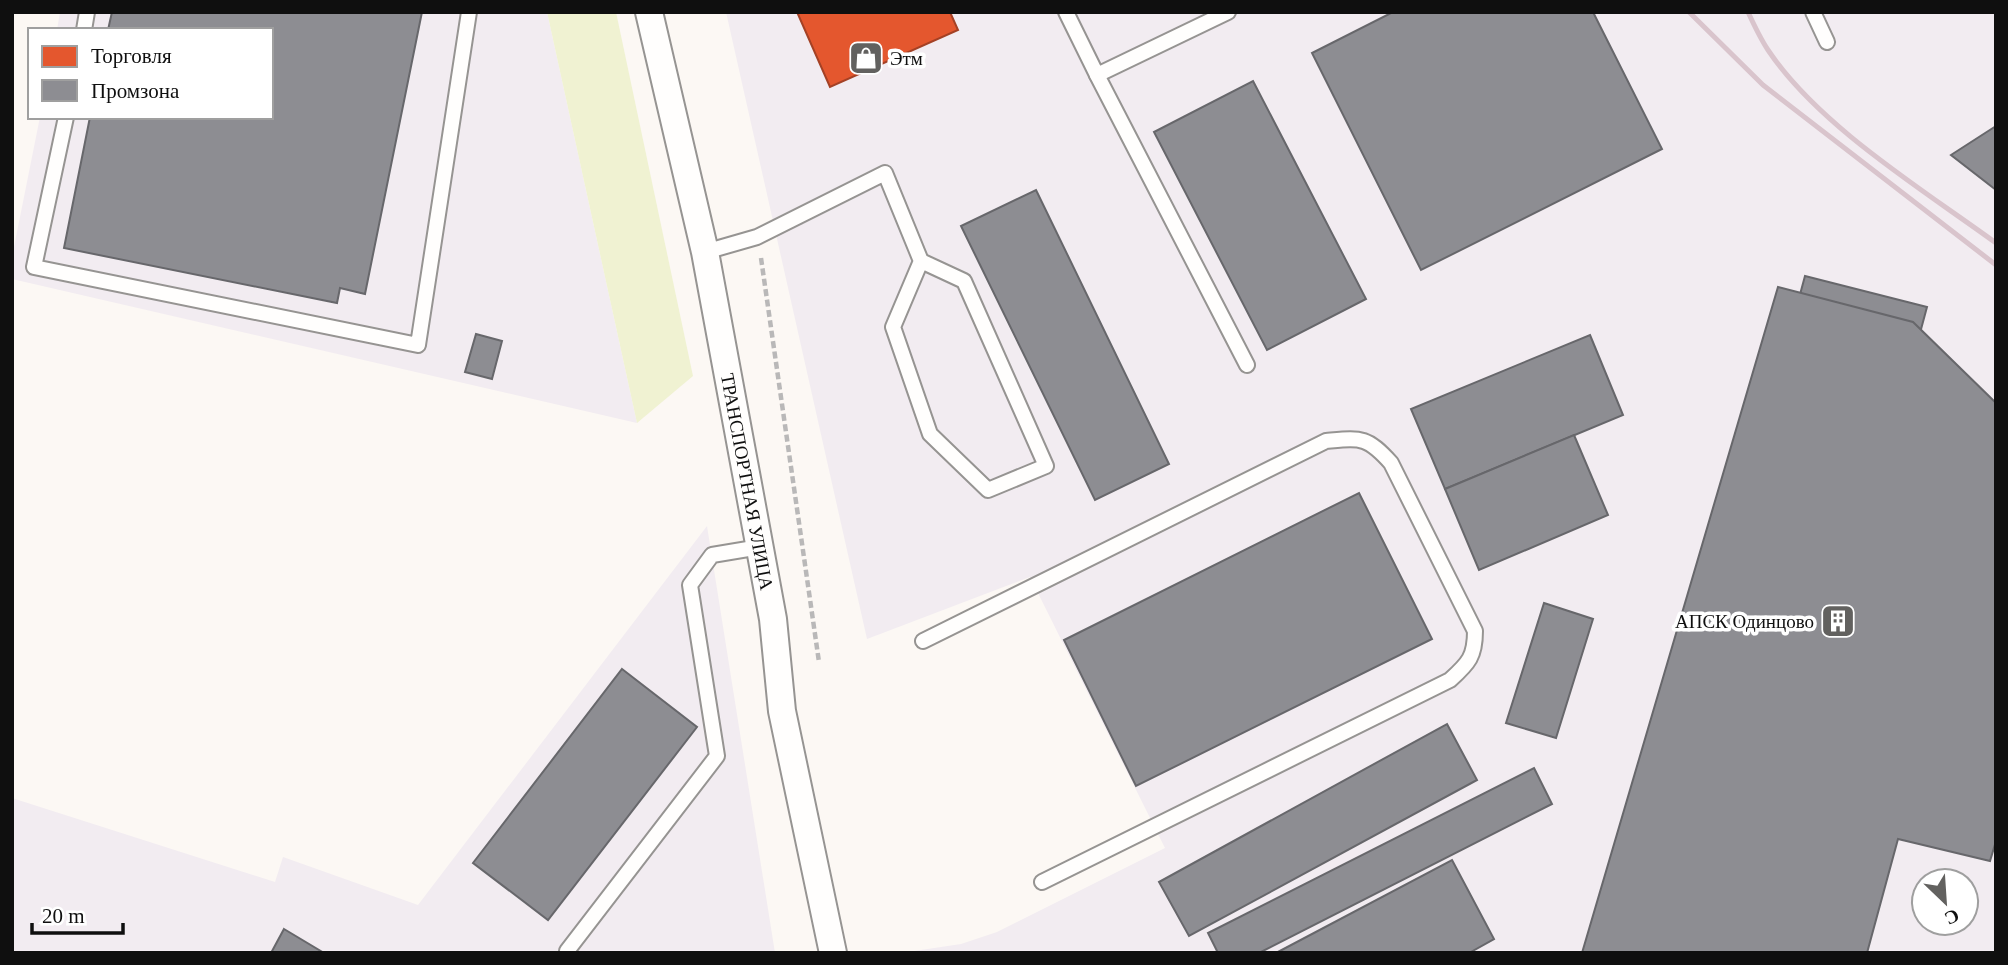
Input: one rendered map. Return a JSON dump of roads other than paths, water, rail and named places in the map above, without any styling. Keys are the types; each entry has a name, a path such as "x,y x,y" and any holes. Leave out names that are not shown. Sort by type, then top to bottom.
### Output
{"street":[{"name":"ТРАНСПОРТНАЯ УЛИЦА","path":"649,12 705,253 773,619 782,711 833,953"}],"lane":[{"path":"66,119 34,267 418,345 469,12"},
{"path":"1066,12 1247,365"},
{"path":"1097,75 1228,12"},
{"path":"1813,12 1827,42"},
{"path":"705,253 757,237 885,173 921,261 964,281 1046,466 988,490 930,434 893,327 921,261"},
{"path":"923,642 1326,441 1358,439 1377,447 1391,463 1475,631 1475,647 1468,664 1450,680 1042,882"},
{"path":"567,951 717,756 690,585 712,555 760,547"}],"railway":[{"path":"1689,12 1763,85 1996,265"},
{"path":"1748,12 1768,50 1789,78 1815,105 1873,155 1996,243"}],"place":[{"name":"Этм","path":"866,58"},
{"name":"АПСК Одинцово","path":"1838,621"}]}
